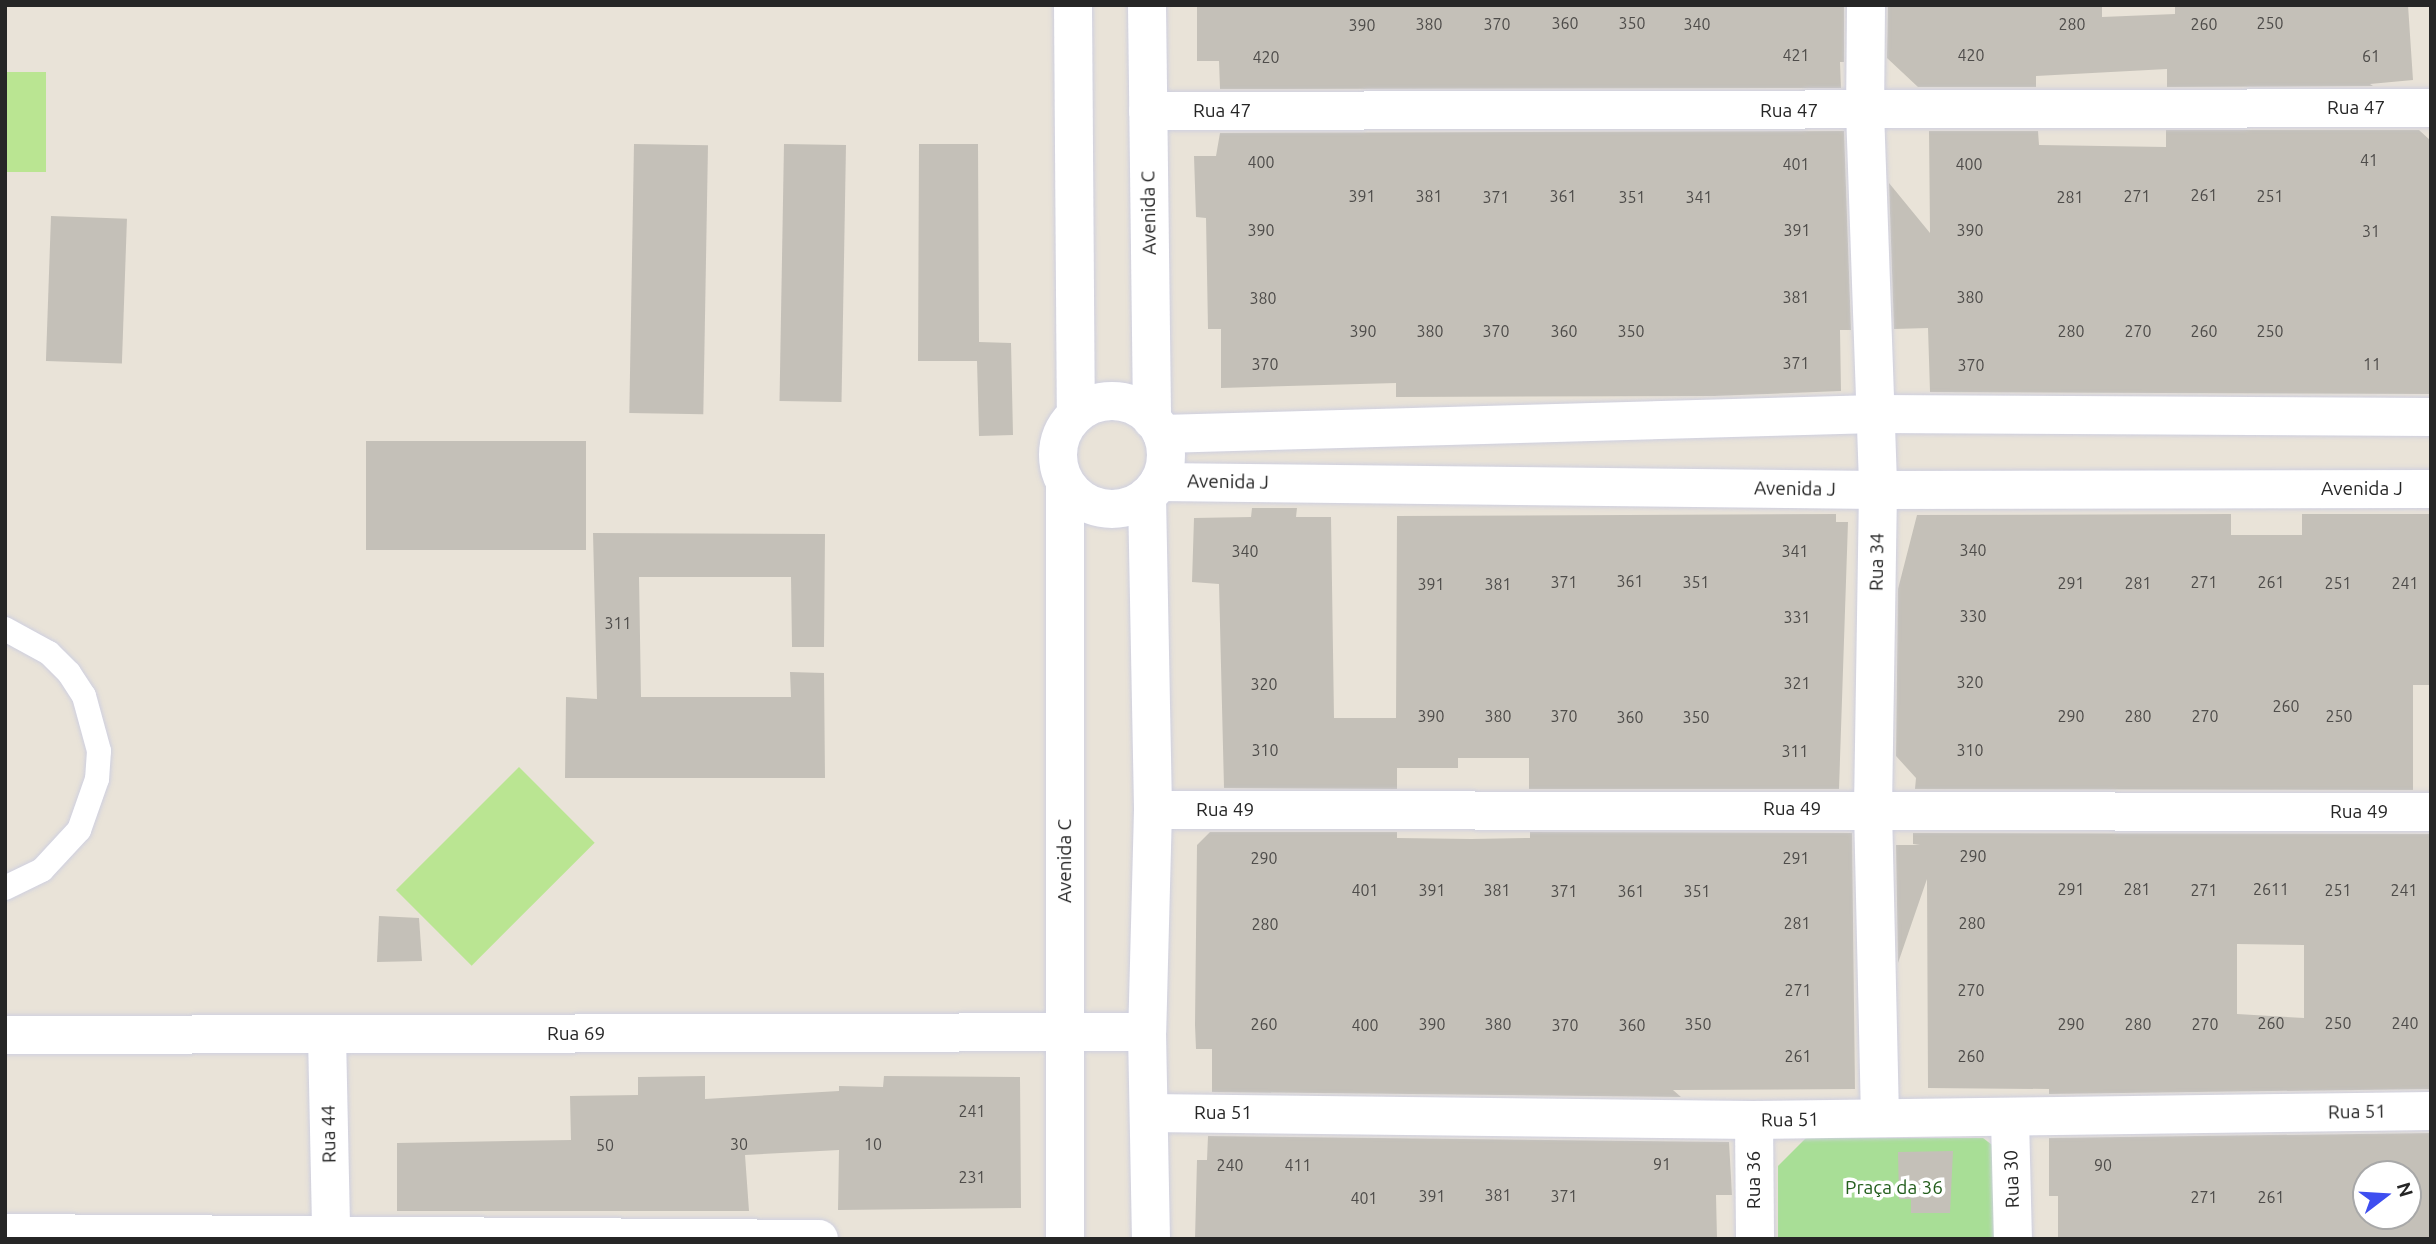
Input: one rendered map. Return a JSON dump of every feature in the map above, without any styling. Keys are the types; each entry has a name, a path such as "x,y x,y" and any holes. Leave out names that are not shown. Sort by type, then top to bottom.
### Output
{"street":[{"path":"1073,5 1076,413 1058,446 1065,483 1089,505 1106,509 1123,508 1153,489"},
{"name":"Avenida C","path":"1147,5 1157,427"},
{"name":"Rua 34","path":"1866,5 1864,111 1878,490 1873,809 1880,1118"},
{"name":"Rua 47","path":"1148,111 2431,108"},
{"path":"1076,413 1111,400 1129,403 1157,427 1166,451 1153,489 1153,810 1147,1032 1151,1239"},
{"path":"1157,427 1876,414 2431,416"},
{"name":"Avenida C","path":"1065,483 1065,1239"},
{"name":"Avenida J","path":"1153,489 2431,489"},
{"name":"Rua 49","path":"1153,810 1873,809 2431,812"},
{"name":"Rua 69","path":"5,1035 1147,1032"},
{"name":"Rua 44","path":"327,1035 331,1233"},
{"name":"Rua 51","path":"1149,1113 1754,1120 2010,1119 2431,1111"},
{"name":"Rua 30","path":"2010,1119 2013,1239"},
{"name":"Rua 36","path":"1754,1120 1755,1239"},
{"path":"5,1233 331,1233 819,1239"}],"lane":[{"path":"5,629 49,653 69,673 84,696 99,751 97,779 79,830 42,870 5,888"}],"green space":[{"path":"5,72 46,72 46,172 5,172"},
{"path":"519,767 595,843 472,966 396,890"},
{"name":"Praça da 36","path":"1806,1138 1983,1138 2008,1157 2009,1239 1778,1239 1778,1166"}],"building":[{"path":"1197,5 1844,5 1844,62 1840,62 1841,88 1220,89 1219,61 1197,61"},
{"path":"1888,5 2102,5 2102,17 2175,14 2175,5 2408,5 2413,80 2370,84 2373,86 2167,87 2167,69 2036,76 2036,87 1918,87 1887,58"},
{"path":"2166,130 2419,130 2431,141 2431,394 1930,392 1928,328 1894,329 1889,183 1930,233 1929,131 2038,131 2039,145 2166,147"},
{"path":"1844,131 1851,330 1840,330 1841,391 1714,396 1396,397 1396,383 1221,388 1221,329 1208,329 1206,218 1196,217 1194,156 1216,156 1220,133"},
{"path":"634,144 708,145 703,414 629,413"},
{"path":"784,144 846,145 842,402 780,401"},
{"path":"919,144 978,144 979,342 1011,343 1013,435 979,436 977,361 918,361"},
{"path":"51,216 127,219 122,364 46,361"},
{"path":"366,441 586,441 586,550 366,550"},
{"path":"1252,508 1297,508 1296,517 1331,517 1334,718 1396,718 1397,516 1836,514 1836,522 1848,522 1839,789 1529,789 1529,758 1458,758 1458,768 1397,768 1397,789 1224,788 1219,584 1192,582 1194,518 1251,517"},
{"path":"2231,514 2231,535 2302,535 2302,514 2431,514 2431,685 2413,685 2413,790 1915,789 1916,778 1896,756 1898,589 1917,515"},
{"path":"593,533 825,534 824,647 792,647 791,577 639,577 641,697 791,697 790,672 824,673 825,778 565,778 566,697 597,699"},
{"path":"1210,832 1397,832 1397,838 1471,839 1530,838 1530,832 1852,833 1855,1089 1673,1090 1681,1097 1212,1092 1212,1049 1196,1049 1195,1025 1197,845"},
{"path":"1913,833 2431,834 2431,1089 2049,1094 2049,1089 1928,1088 1927,879 1898,963 1896,845 1920,845 1913,844","holes":["2237,944 2304,945 2304,1018 2237,1014"]},
{"path":"379,916 419,918 422,961 377,962"},
{"path":"705,1076 705,1099 839,1091 839,1086 883,1087 884,1076 1020,1077 1021,1208 838,1210 839,1150 745,1155 749,1211 397,1211 397,1143 571,1140 570,1096 638,1095 638,1077"},
{"path":"2431,1133 2431,1239 2058,1239 2058,1196 2049,1196 2049,1138"},
{"path":"1208,1136 1729,1142 1732,1195 1716,1195 1717,1239 1195,1239 1197,1160 1207,1160"},
{"path":"1953,1151 1950,1213 1911,1213 1911,1199 1899,1199 1898,1152"}]}
